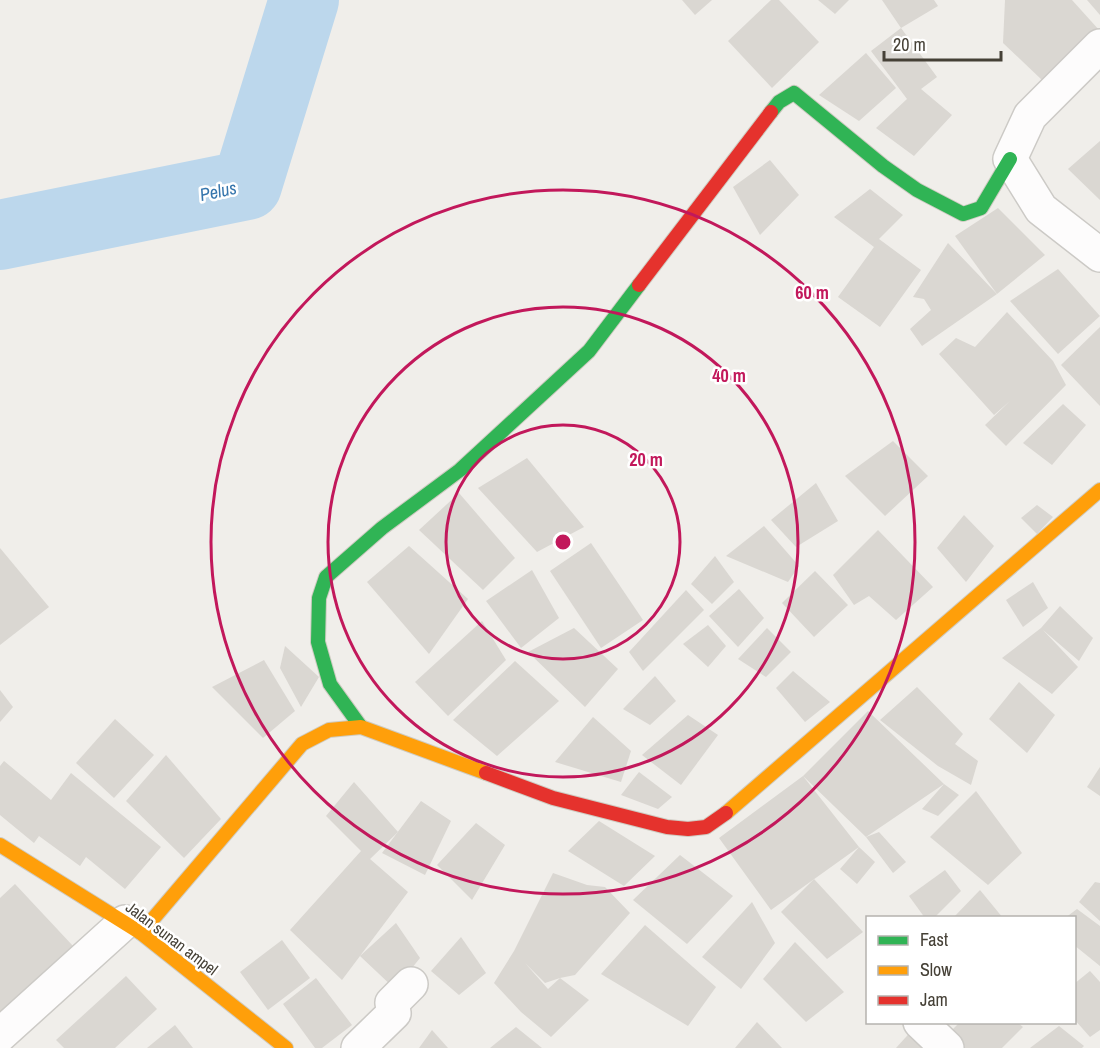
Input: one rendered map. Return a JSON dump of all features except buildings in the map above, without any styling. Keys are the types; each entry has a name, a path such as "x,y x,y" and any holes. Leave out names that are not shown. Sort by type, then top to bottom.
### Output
{"street":[{"path":"361,727 330,684 318,642 320,598 326,577 382,528 460,470 589,351 779,102 794,93 916,190 963,214 981,208 1010,159 1030,116 1100,46"},
{"path":"1010,159 1041,209 1100,255"},
{"path":"0,1035 133,928 302,744 329,730 361,727 553,798 667,827 688,829 706,827 720,818 1100,490"},
{"name":"Jalan sunan ampel","path":"0,845 133,928 286,1048"},
{"path":"358,1048 394,1013 392,1003 411,984"},
{"path":"921,1024 947,1048"}],"waterway":[{"name":"Pelus","path":"0,235 247,185 304,0"}],"traffic: fast":[{"path":"771,112 779,102 794,93 883,166 917,190 963,214 981,208 1010,159"},
{"path":"361,727 330,684 318,642 319,598 326,577 382,528 460,470 589,351 639,285"}],"traffic: slow":[{"path":"726,813 1100,490"},
{"path":"141,933 302,744 329,730 361,727 486,773"},
{"path":"0,845 141,933 286,1048"}],"traffic: jam":[{"path":"639,285 771,112"},
{"path":"486,773 553,798 667,827 688,829 706,827 726,813"}]}
